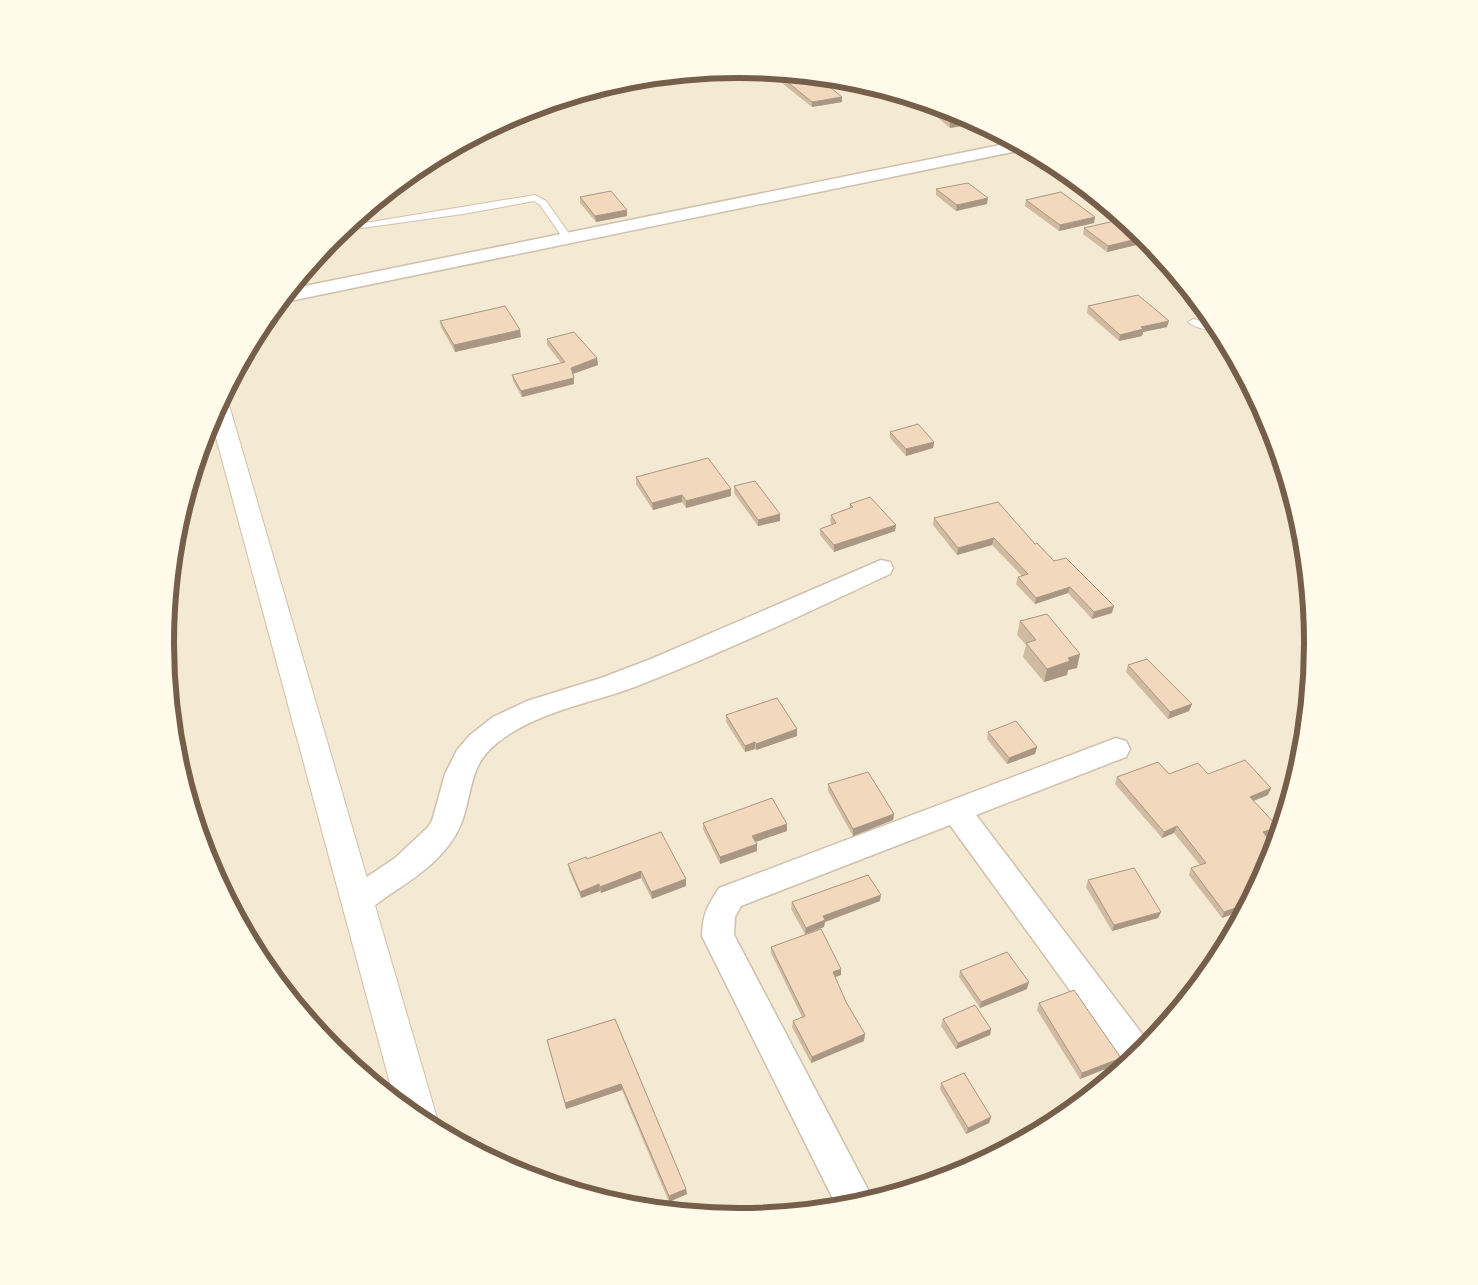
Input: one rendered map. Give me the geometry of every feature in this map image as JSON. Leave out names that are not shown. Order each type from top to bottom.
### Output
[{"type":"street","points":[[295,294],[1012,148]]},
{"type":"street","points":[[221,417],[414,1104]]},
{"type":"street","points":[[357,900],[418,856],[438,836],[446,823],[465,759],[472,748],[489,734],[531,712],[608,687],[662,666],[881,568]]},
{"type":"street","points":[[852,1196],[718,936],[719,915],[730,897],[1116,749]]},
{"type":"street","points":[[955,810],[1133,1048]]},
{"type":"lane","points":[[356,227],[535,198],[543,204],[568,238]]},
{"type":"lane","points":[[1193,322],[1207,326]]},
{"type":"shaded area","points":[[702,79],[776,79],[813,82],[849,88],[921,107],[989,136],[1022,153],[1083,194],[1112,218],[1164,270],[1187,299],[1209,329],[1246,393],[1261,426],[1285,496],[1293,532],[1303,606],[1303,679],[1299,716],[1285,789],[1274,824],[1246,892],[1228,925],[1209,956],[1164,1015],[1139,1042],[1083,1091],[1021,1132],[989,1149],[921,1178],[885,1188],[813,1203],[776,1206],[739,1208],[665,1203],[629,1197],[557,1178],[489,1149],[456,1132],[395,1091],[366,1067],[314,1015],[291,986],[269,956],[232,892],[217,859],[193,789],[185,753],[175,679],[175,606],[179,569],[193,496],[204,461],[232,393],[250,360],[269,329],[314,270],[339,243],[395,194],[457,153],[489,136],[557,107],[593,97],[665,82]]},
{"type":"building","points":[[784,80],[826,84],[842,97],[812,102]]},
{"type":"building","points":[[943,116],[955,121],[950,122]]},
{"type":"building","points":[[968,183],[988,198],[957,205],[936,189]]},
{"type":"building","points":[[611,191],[627,210],[595,216],[580,197]]},
{"type":"building","points":[[1061,192],[1095,217],[1060,225],[1026,200]]},
{"type":"building","points":[[1115,221],[1135,239],[1108,246],[1084,228]]},
{"type":"building","points":[[1138,295],[1169,321],[1141,327],[1143,329],[1120,335],[1088,306]]},
{"type":"building","points":[[505,306],[520,330],[454,345],[440,321]]},
{"type":"building","points":[[574,332],[597,358],[571,368],[574,378],[521,391],[512,375],[565,362],[547,339]]},
{"type":"building","points":[[918,424],[934,442],[906,449],[890,432]]},
{"type":"building","points":[[708,458],[731,489],[686,501],[682,495],[652,503],[636,477]]},
{"type":"building","points":[[755,481],[780,514],[758,520],[734,486]]},
{"type":"building","points":[[870,497],[896,525],[834,545],[820,529],[836,523],[831,515],[853,507],[850,504]]},
{"type":"building","points":[[998,502],[1035,544],[1037,543],[1054,561],[1066,558],[1114,606],[1094,612],[1070,587],[1036,598],[1018,577],[1028,574],[994,538],[958,548],[934,518]]},
{"type":"building","points":[[1047,614],[1080,654],[1068,658],[1070,661],[1047,669],[1026,643],[1036,640],[1020,621]]},
{"type":"building","points":[[1147,659],[1192,704],[1170,712],[1128,665]]},
{"type":"building","points":[[777,698],[797,729],[756,744],[755,742],[745,746],[726,715]]},
{"type":"building","points":[[1016,721],[1037,747],[1009,758],[988,732]]},
{"type":"building","points":[[1245,760],[1271,788],[1250,797],[1274,823],[1272,829],[1263,832],[1268,839],[1238,907],[1224,912],[1191,868],[1206,863],[1177,826],[1164,832],[1117,777],[1158,762],[1169,774],[1198,763],[1208,774]]},
{"type":"building","points":[[868,772],[894,814],[853,829],[828,784]]},
{"type":"building","points":[[772,798],[787,824],[752,836],[757,844],[720,857],[703,823]]},
{"type":"building","points":[[661,832],[686,879],[651,892],[641,871],[600,887],[599,884],[580,892],[568,864]]},
{"type":"building","points":[[1134,868],[1161,912],[1114,925],[1088,880]]},
{"type":"building","points":[[868,875],[881,895],[823,916],[825,920],[806,928],[792,902]]},
{"type":"building","points":[[821,929],[841,969],[833,972],[846,1002],[865,1034],[812,1057],[793,1021],[805,1016],[771,947]]},
{"type":"building","points":[[1007,952],[1029,982],[981,1002],[960,971]]},
{"type":"building","points":[[1074,990],[1121,1058],[1082,1073],[1039,1003]]},
{"type":"building","points":[[975,1005],[991,1029],[958,1043],[943,1019]]},
{"type":"building","points":[[615,1019],[686,1189],[669,1196],[621,1084],[565,1103],[547,1040]]},
{"type":"building","points":[[964,1073],[991,1117],[968,1128],[941,1083]]}]
